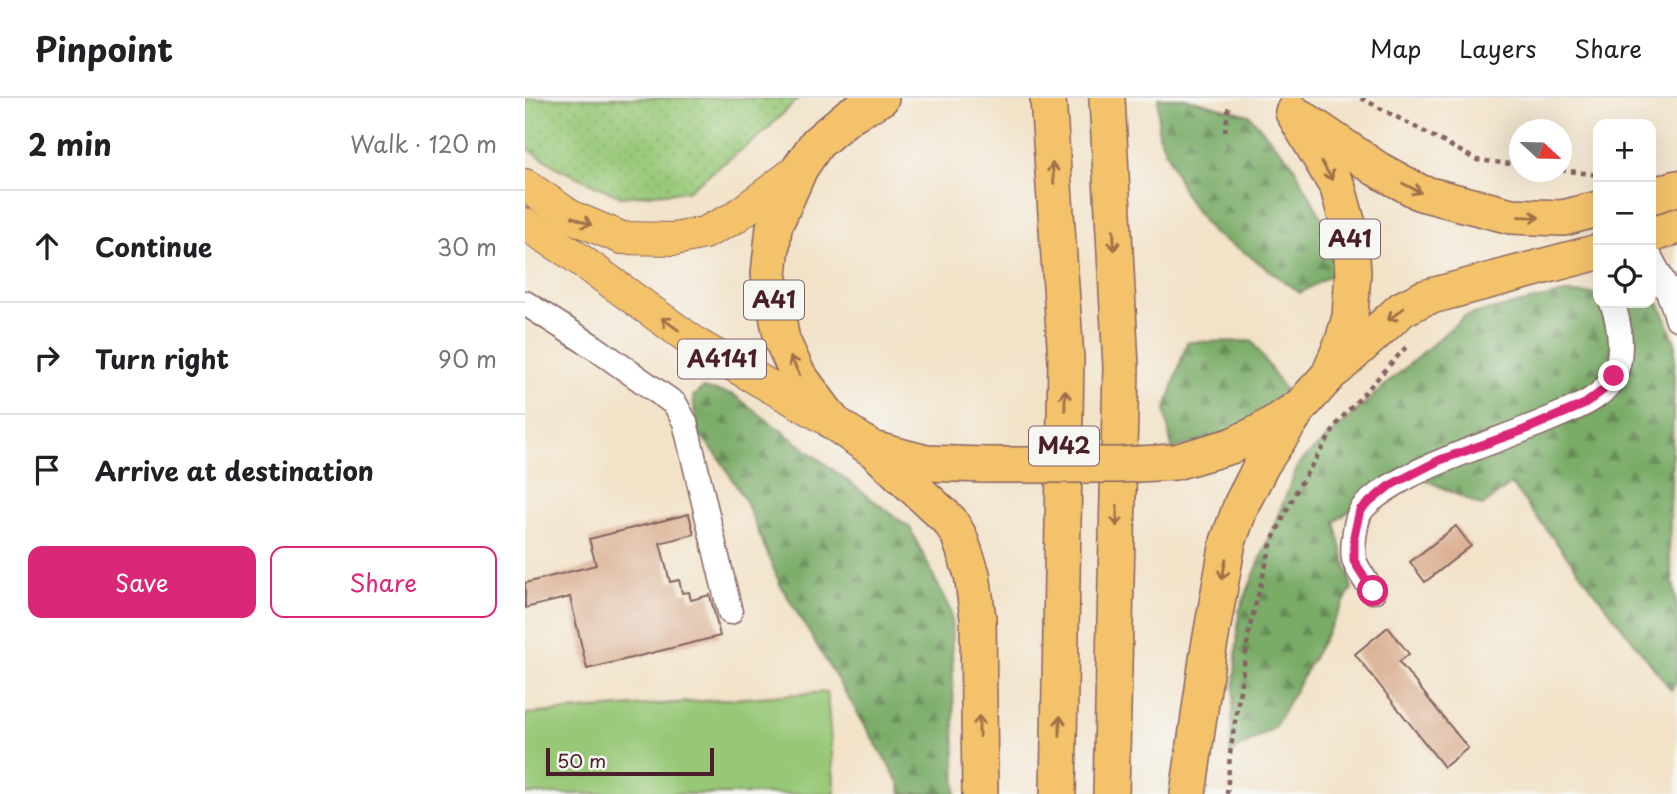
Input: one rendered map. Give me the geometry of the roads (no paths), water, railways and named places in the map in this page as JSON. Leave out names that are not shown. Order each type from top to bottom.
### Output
[{"type":"highway","points":[[808,155],[850,98]]},
{"type":"highway","name":"A41","points":[[881,98],[850,115],[808,155],[774,227],[769,274],[782,340],[797,373],[833,422],[872,449],[926,463],[1119,466],[1175,462],[1231,446],[1300,407],[1329,375],[1402,309],[1424,298],[1593,254]]},
{"type":"highway","name":"M42","points":[[1048,98],[1066,359],[1059,794]]},
{"type":"highway","name":"M42","points":[[1107,98],[1121,367],[1111,794]]},
{"type":"highway","name":"A41","points":[[1284,105],[1377,169],[1421,193],[1511,216],[1563,218],[1593,210]]},
{"type":"highway","name":"A41","points":[[1284,105],[1338,188],[1350,232],[1353,272],[1350,317],[1329,375]]},
{"type":"highway","points":[[1656,194],[1677,188]]},
{"type":"highway","points":[[1656,233],[1677,226]]},
{"type":"highway","points":[[1188,794],[1208,653],[1228,542],[1242,503],[1257,474],[1300,407]]},
{"type":"highway","points":[[872,449],[950,521],[959,536],[972,574],[978,618],[980,794]]},
{"type":"main road","points":[[525,184],[572,216],[622,238],[675,239],[703,233],[734,218],[808,155]]},
{"type":"main road","name":"A4141","points":[[525,224],[572,254],[698,345],[833,422]]},
{"type":"street","points":[[1656,268],[1677,318]]},
{"type":"street","points":[[525,303],[675,404],[685,422],[730,612]]},
{"type":"street","points":[[1373,591],[1354,561],[1354,536],[1360,510],[1389,486],[1440,460],[1585,404],[1603,390],[1614,376],[1620,351],[1618,318],[1614,308]]}]
